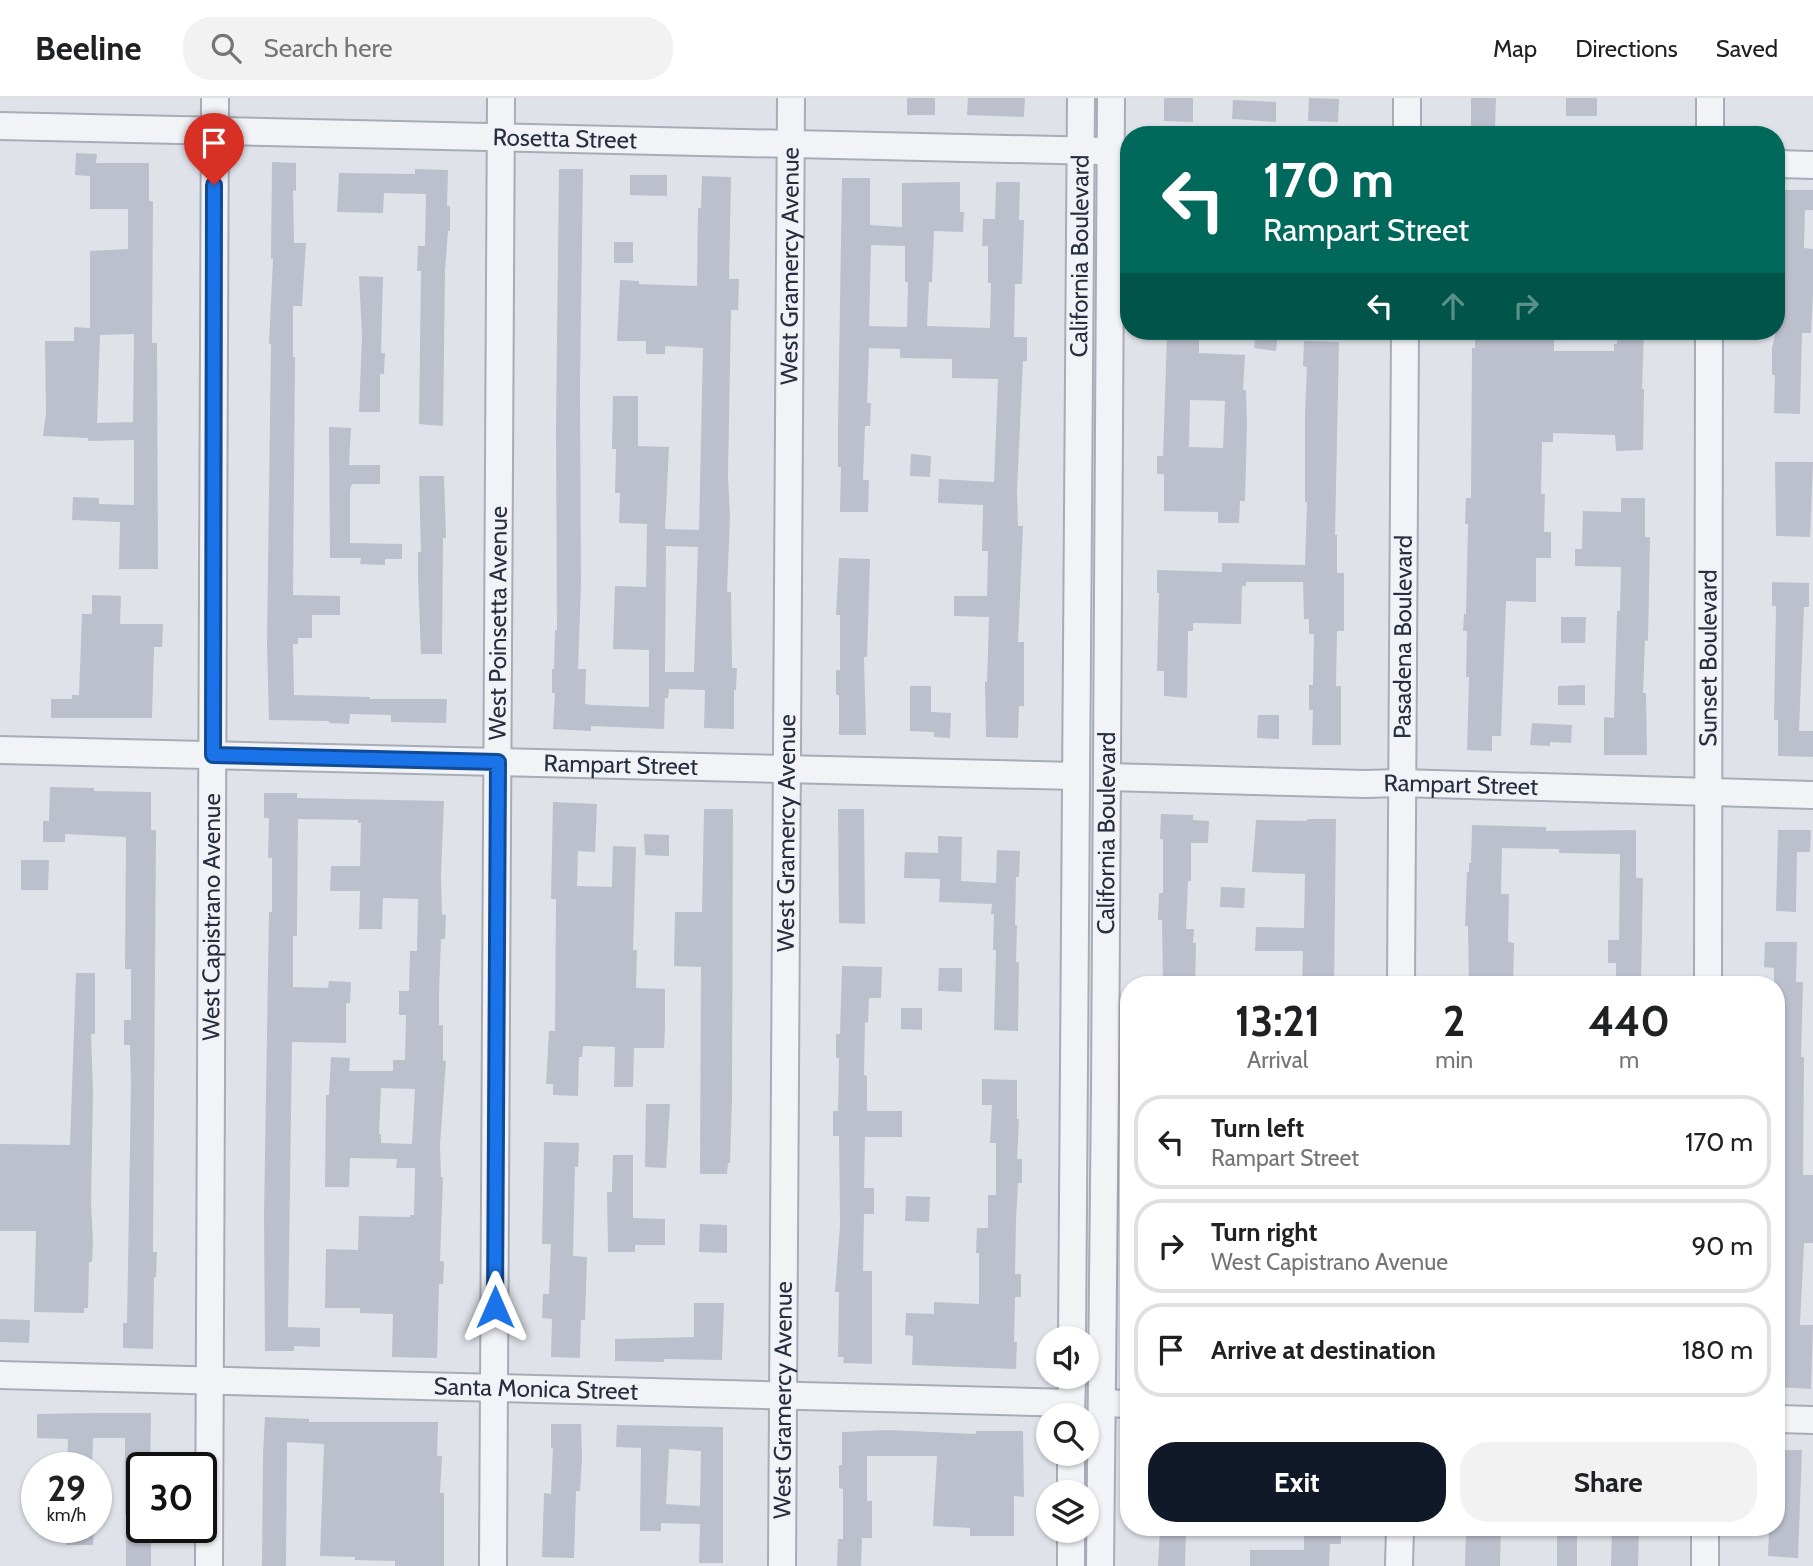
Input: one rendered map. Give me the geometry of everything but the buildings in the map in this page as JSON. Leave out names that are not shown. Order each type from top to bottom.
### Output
[{"type":"street","name":"West Capistrano Avenue","points":[[209,1566],[215,98]]},
{"type":"street","name":"West Poinsetta Avenue","points":[[493,1566],[501,98]]},
{"type":"street","name":"West Gramercy Avenue","points":[[782,1566],[791,98]]},
{"type":"street","name":"California Boulevard","points":[[1072,1326],[1081,98]]},
{"type":"street","name":"California Boulevard","points":[[1080,1403],[1105,1091],[1108,462],[1120,152],[1111,98]]},
{"type":"street","points":[[1407,98],[1407,126]]},
{"type":"street","points":[[1710,98],[1710,126]]},
{"type":"street","name":"Rosetta Street","points":[[0,126],[1120,152]]},
{"type":"street","points":[[1785,164],[1813,165]]},
{"type":"street","name":"Pasadena Boulevard","points":[[1401,976],[1400,783],[1405,340]]},
{"type":"street","name":"Sunset Boulevard","points":[[1708,976],[1709,340]]},
{"type":"street","points":[[1079,462],[1108,462]]},
{"type":"street","name":"Rampart Street","points":[[0,750],[1075,776]]},
{"type":"street","points":[[1075,776],[1088,758],[1096,758],[1107,777]]},
{"type":"street","name":"Rampart Street","points":[[1107,777],[1813,795]]},
{"type":"street","points":[[1075,1092],[1105,1091]]},
{"type":"street","name":"Santa Monica Street","points":[[0,1375],[784,1395],[1036,1404]]},
{"type":"street","name":"Santa Monica Street","points":[[1099,1405],[1120,1404]]},
{"type":"street","points":[[1785,1419],[1813,1420]]},
{"type":"street","name":"California Boulevard","points":[[1088,1466],[1100,1566]]},
{"type":"street","points":[[1399,1536],[1399,1566]]},
{"type":"street","points":[[1705,1536],[1705,1566]]},
{"type":"street","points":[[1071,1543],[1071,1566]]},
{"type":"route","points":[[214,185],[213,755],[498,762],[495,1307]]}]
